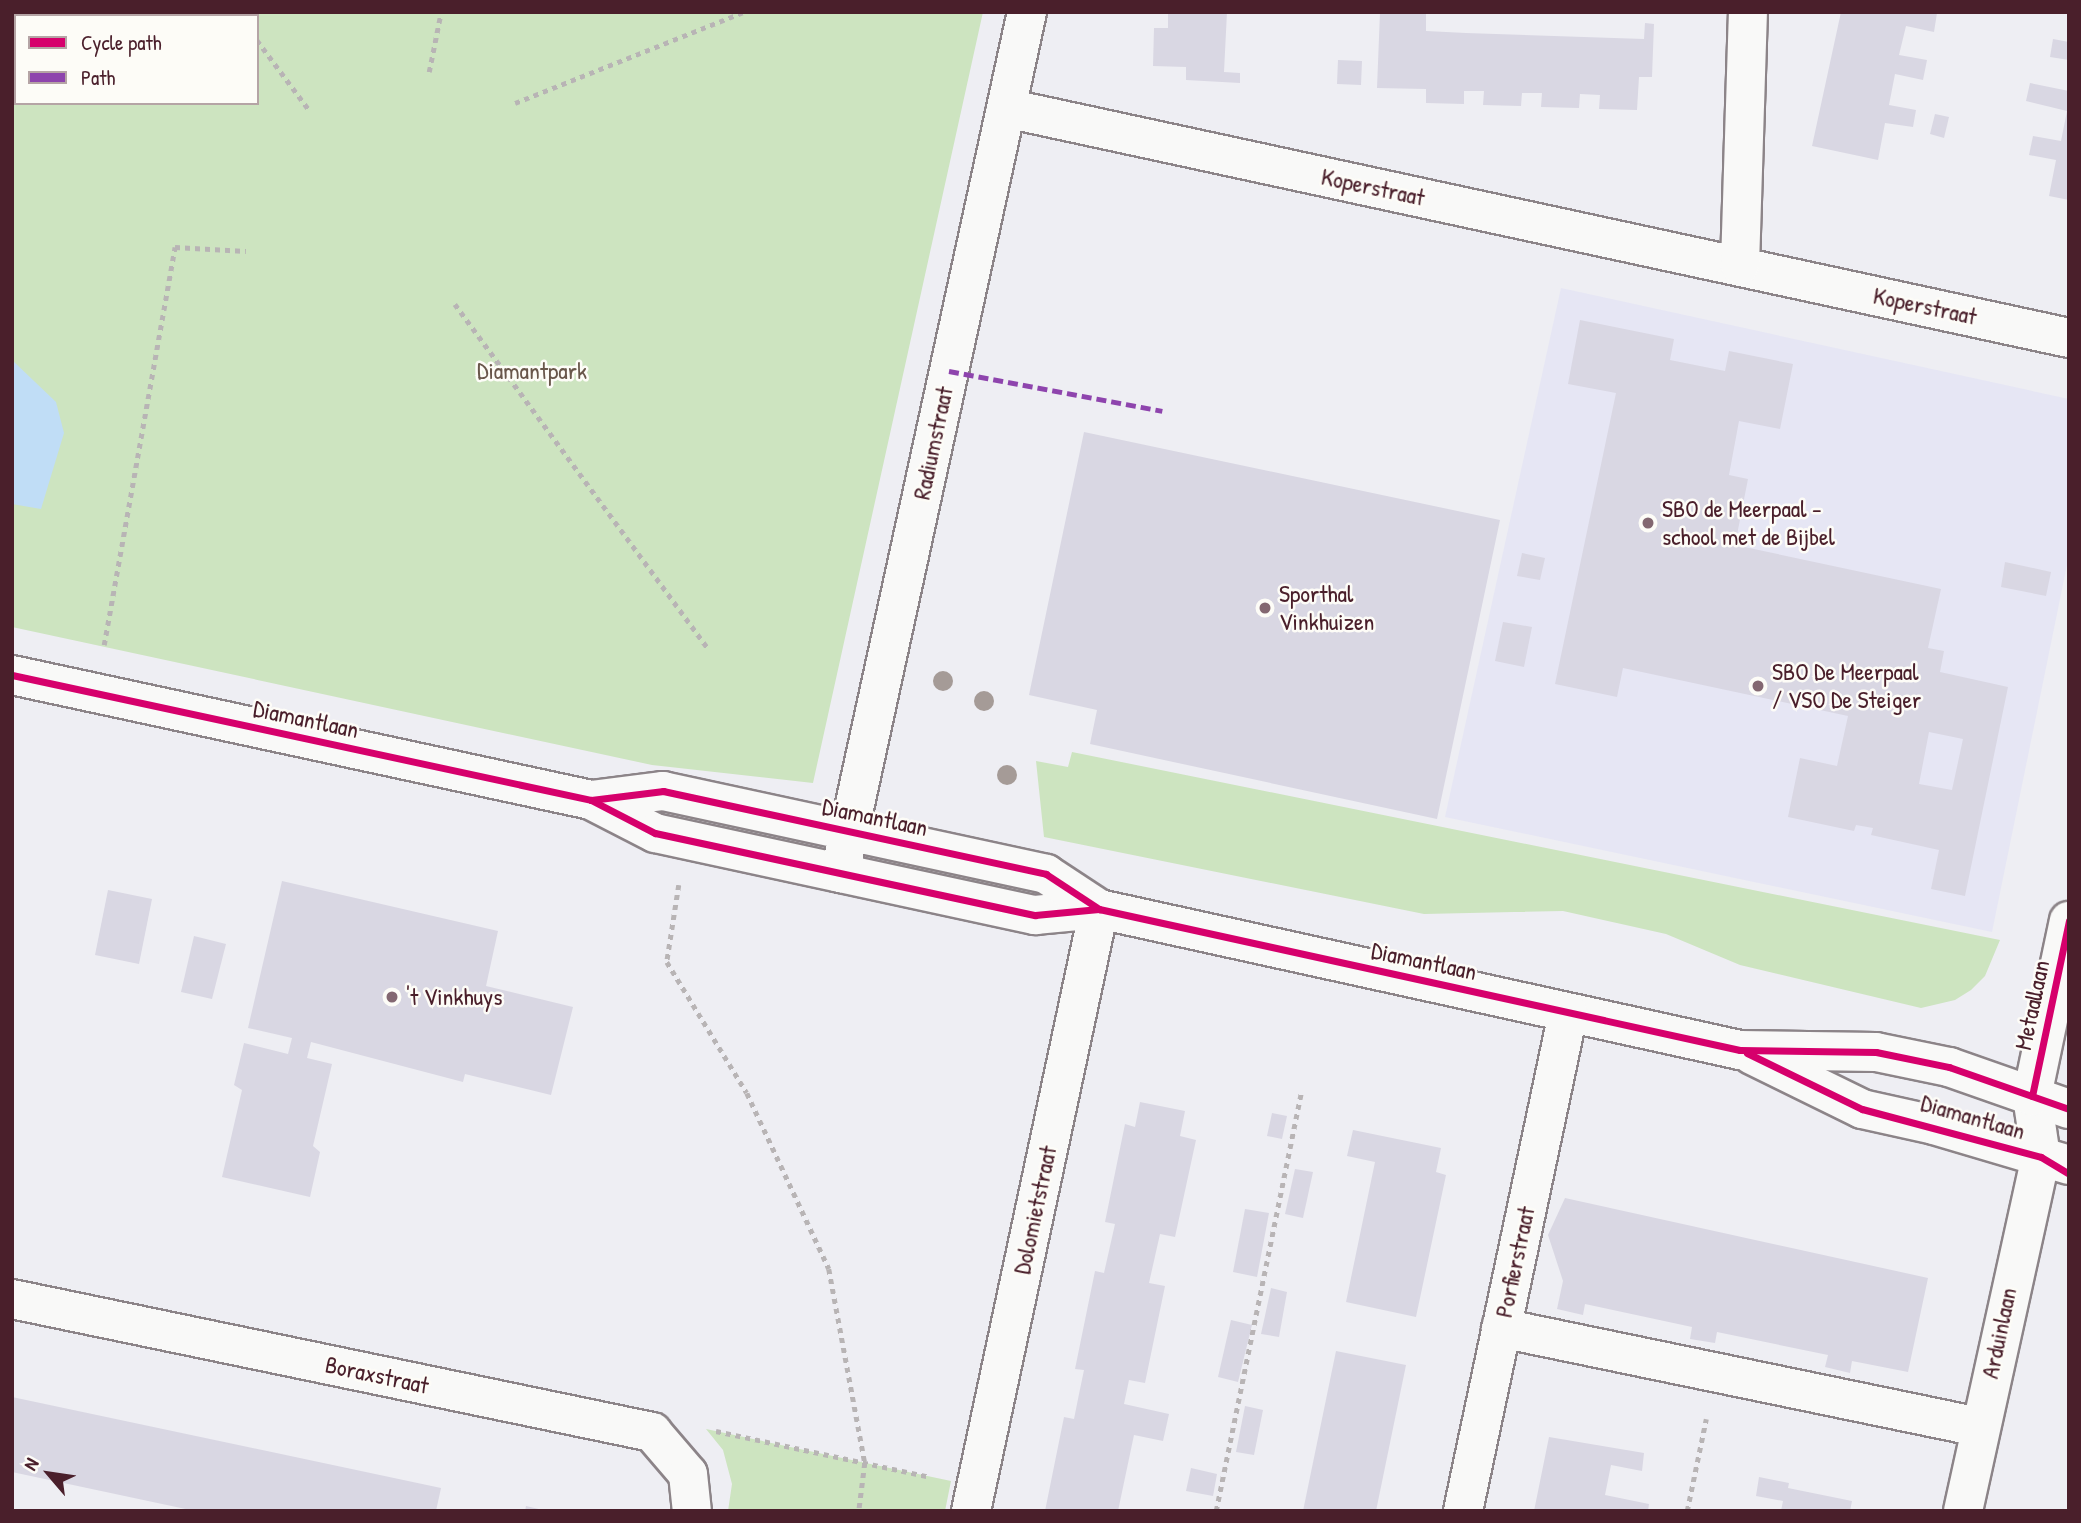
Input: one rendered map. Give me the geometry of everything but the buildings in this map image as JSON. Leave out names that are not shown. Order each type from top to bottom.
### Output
[{"type":"street","name":"Radiumstraat","points":[[839,873],[1027,12]]},
{"type":"street","points":[[1740,265],[1748,12]]},
{"type":"street","name":"Koperstraat","points":[[1006,108],[2069,338]]},
{"type":"street","name":"Diamantlaan","points":[[12,675],[592,800],[655,833],[1035,915],[1099,909],[1740,1050],[1876,1052],[1948,1067],[2069,1108]]},
{"type":"street","name":"Diamantlaan","points":[[592,800],[663,791],[1046,873],[1099,909]]},
{"type":"street","name":"Dolomietstraat","points":[[974,1498],[1099,909]]},
{"type":"street","name":"Metaallaan","points":[[2059,1153],[2032,1096],[2069,921]]},
{"type":"street","name":"Porfierstraat","points":[[1463,1511],[1568,1013]]},
{"type":"street","name":"Diamantlaan","points":[[1740,1050],[1862,1109],[2059,1153]]},
{"type":"street","name":"Arduinlaan","points":[[1963,1511],[1979,1427],[2059,1153]]},
{"type":"street","name":"Boraxstraat","points":[[12,1299],[652,1432]]},
{"type":"street","points":[[1501,1328],[1979,1427]]},
{"type":"street","points":[[652,1432],[688,1474],[692,1511]]},
{"type":"path","points":[[429,72],[441,12]]},
{"type":"path","points":[[515,103],[744,12]]},
{"type":"path","points":[[259,43],[310,111]]},
{"type":"path","points":[[103,646],[175,247],[246,251]]},
{"type":"path","points":[[456,304],[708,649]]},
{"type":"path","points":[[681,874],[667,962],[747,1093],[830,1269],[865,1463],[859,1511]]},
{"type":"path","points":[[1216,1511],[1301,1093]]},
{"type":"path","points":[[1687,1511],[1716,1373]]},
{"type":"path","points":[[652,1432],[706,1429],[865,1463],[974,1498]]},
{"type":"shaded area","name":"SBO De Meerpaal / VSO De Steiger","points":[[1561,288],[2069,399],[2069,555],[1992,932],[1445,817]]},
{"type":"green space","name":"Diamantpark","points":[[12,12],[983,12],[813,783],[652,765],[12,627]]},
{"type":"green space","points":[[1072,752],[2000,940],[1985,976],[1971,990],[1955,1000],[1921,1008],[1740,965],[1666,934],[1563,911],[1424,914],[1044,837],[1036,761],[1068,767]]},
{"type":"green space","points":[[706,1429],[951,1481],[945,1511],[728,1511],[732,1484],[723,1450]]},
{"type":"water","points":[[12,360],[56,402],[64,433],[41,509],[12,504]]},
{"type":"marked path","points":[[949,371],[1162,411]]},
{"type":"cycle path","points":[[12,675],[591,800],[655,833],[1035,915],[1099,909],[1740,1050],[1876,1052],[1949,1067],[2069,1109]]},
{"type":"cycle path","points":[[591,800],[663,791],[1046,874],[1099,909]]},
{"type":"cycle path","points":[[2032,1096],[2069,921]]},
{"type":"cycle path","points":[[1747,1053],[1862,1109],[2041,1157],[2069,1174]]},
{"type":"place","name":"SBO de Meerpaal - school met de Bijbel","points":[[1648,523]]},
{"type":"place","name":"Sporthal Vinkhuizen","points":[[1265,608]]},
{"type":"place","name":"SBO De Meerpaal / VSO De Steiger","points":[[1758,686]]},
{"type":"place","name":"'t Vinkhuys","points":[[392,997]]}]
